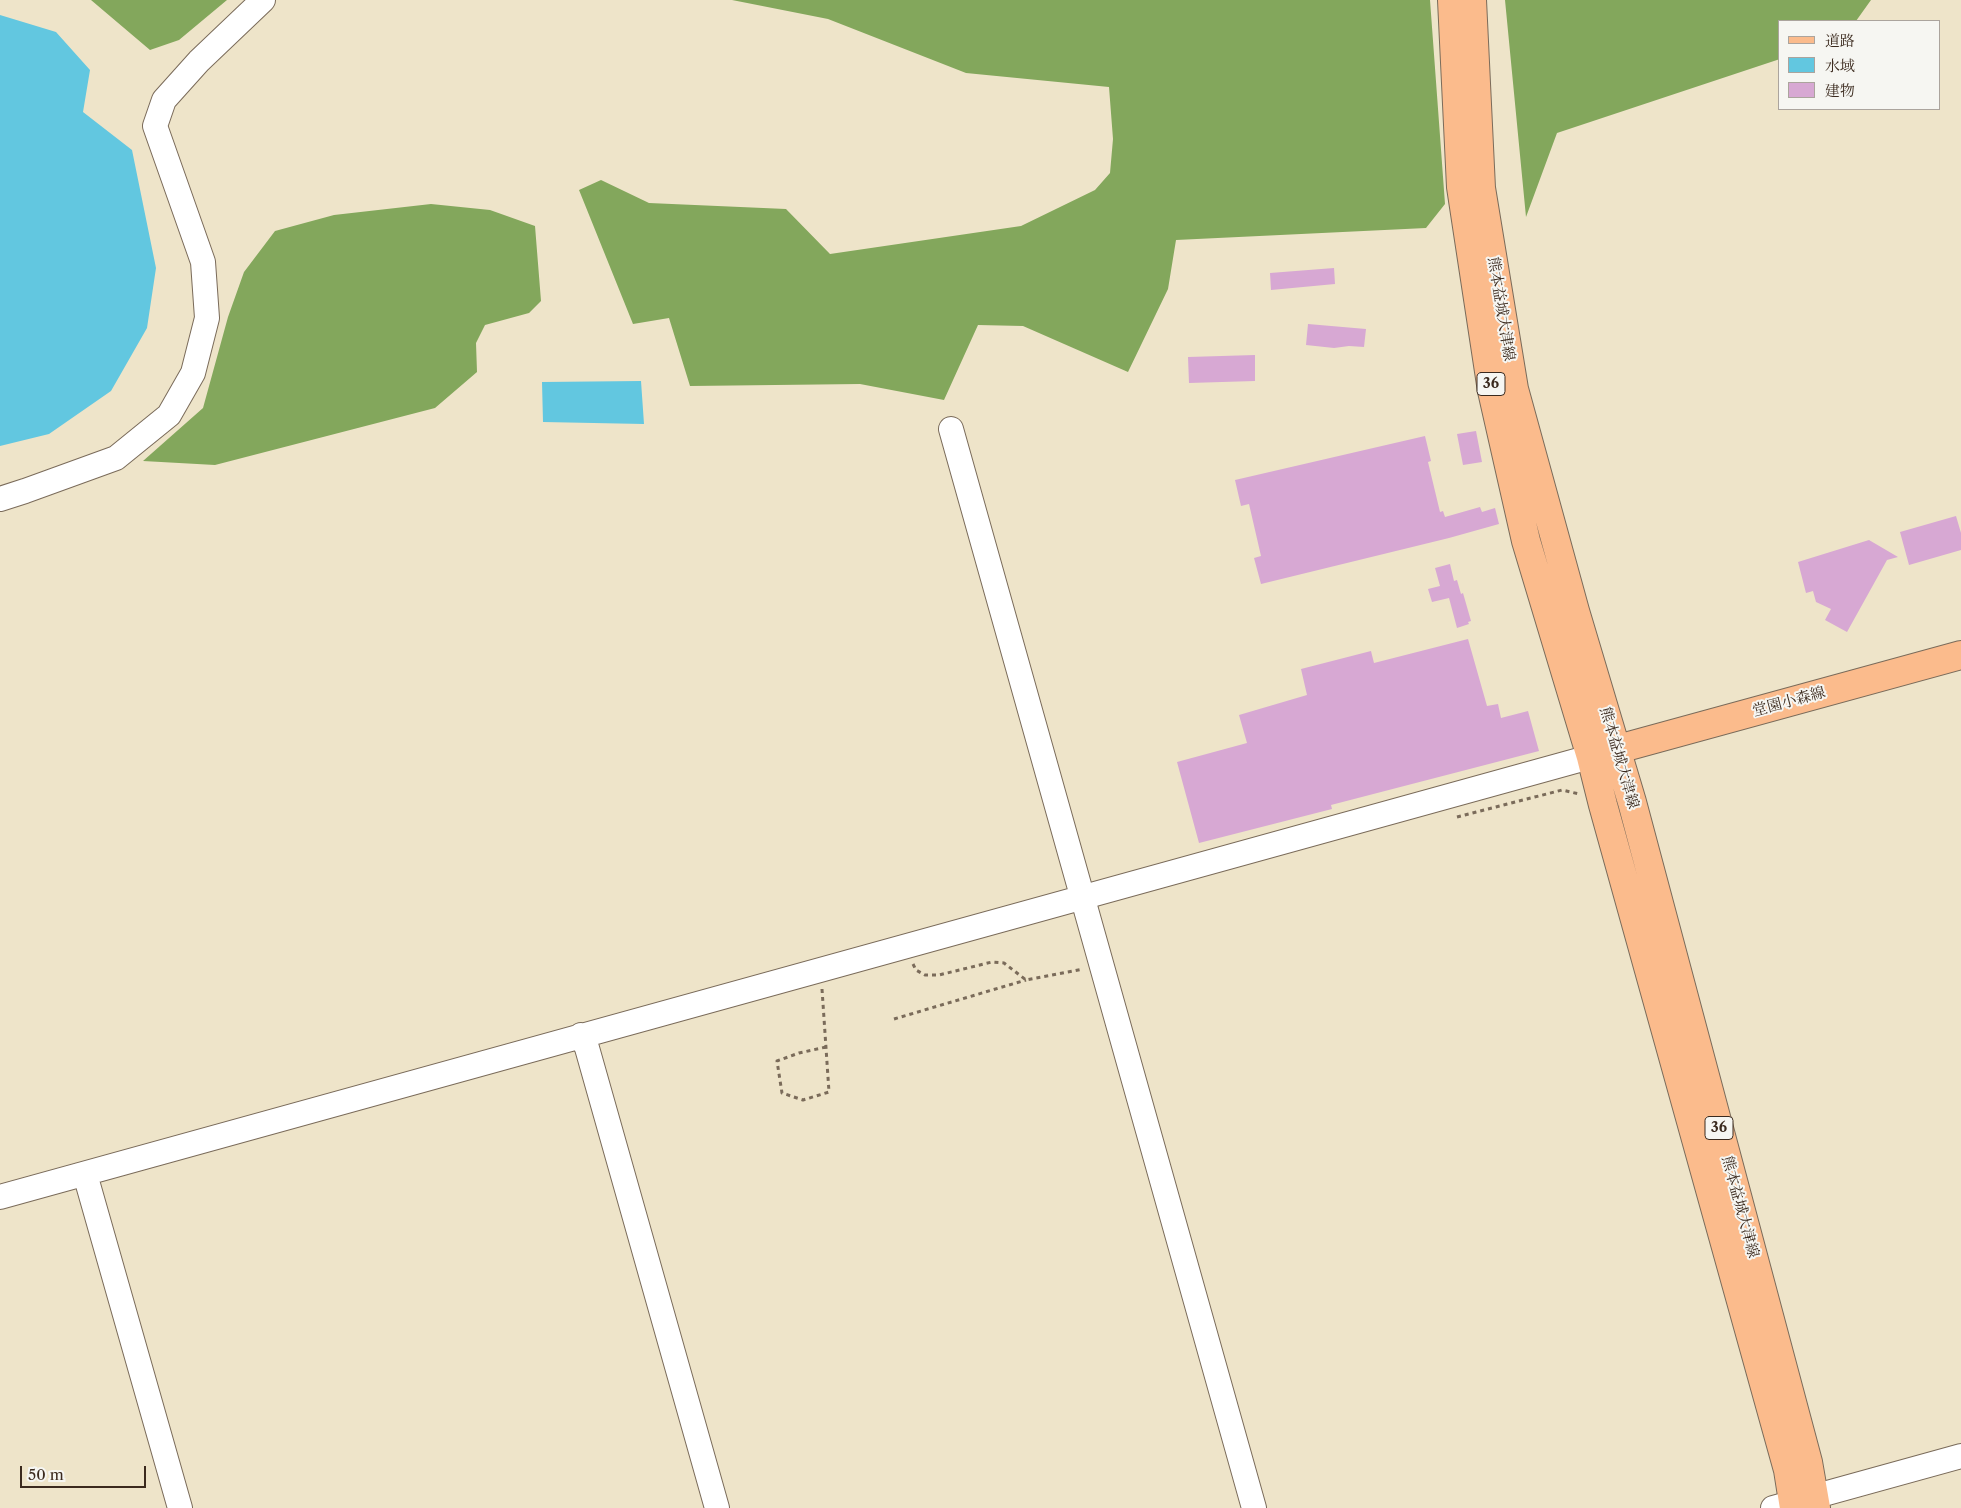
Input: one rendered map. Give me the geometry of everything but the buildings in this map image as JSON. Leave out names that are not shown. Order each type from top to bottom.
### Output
[{"type":"main road","name":"熊本益城大津線","points":[[1452,0],[1461,187],[1492,391],[1526,542],[1591,757],[1613,843],[1798,1505]]},
{"type":"main road","name":"熊本益城大津線","points":[[1472,0],[1481,188],[1514,389],[1575,611],[1618,749],[1808,1462],[1798,1505]]},
{"type":"main road","name":"堂園小森線","points":[[1618,749],[1961,655]]},
{"type":"street","points":[[0,498],[25,491],[116,458],[169,415],[193,373],[207,318],[203,262],[155,126],[164,100],[199,61],[263,0]]},
{"type":"street","points":[[950,429],[1254,1508]]},
{"type":"street","points":[[0,1197],[1618,749]]},
{"type":"street","points":[[581,1035],[587,1048],[716,1508]]},
{"type":"street","points":[[85,1174],[180,1508]]},
{"type":"street","points":[[1798,1505],[1961,1456]]},
{"type":"path","points":[[1448,819],[1562,790],[1580,794]]},
{"type":"path","points":[[920,958],[911,961],[916,970],[925,975],[939,975],[992,962],[1004,963],[1026,980]]},
{"type":"path","points":[[894,1019],[1026,980],[1078,969],[1102,970]]},
{"type":"path","points":[[820,970],[826,1047],[829,1092],[803,1100],[782,1092],[777,1061],[826,1047]]},
{"type":"green space","points":[[91,0],[227,0],[179,40],[150,50]]},
{"type":"green space","points":[[732,0],[1430,0],[1445,204],[1426,228],[1176,240],[1168,289],[1128,372],[1023,326],[978,325],[944,400],[860,384],[690,386],[669,318],[633,324],[579,190],[601,180],[649,203],[786,209],[830,254],[1021,226],[1095,190],[1110,173],[1113,139],[1109,87],[966,73],[828,19]]},
{"type":"green space","points":[[1505,0],[1871,0],[1857,20],[1778,20],[1778,60],[1557,133],[1526,217]]},
{"type":"green space","points":[[431,204],[490,210],[535,226],[541,301],[529,313],[485,325],[476,343],[477,372],[435,408],[215,465],[143,461],[203,408],[228,317],[244,272],[275,231],[334,215]]},
{"type":"water","points":[[0,15],[56,32],[90,70],[83,112],[132,150],[156,268],[147,328],[111,391],[49,434],[0,446]]},
{"type":"water","points":[[641,381],[644,424],[543,422],[542,382]]}]
